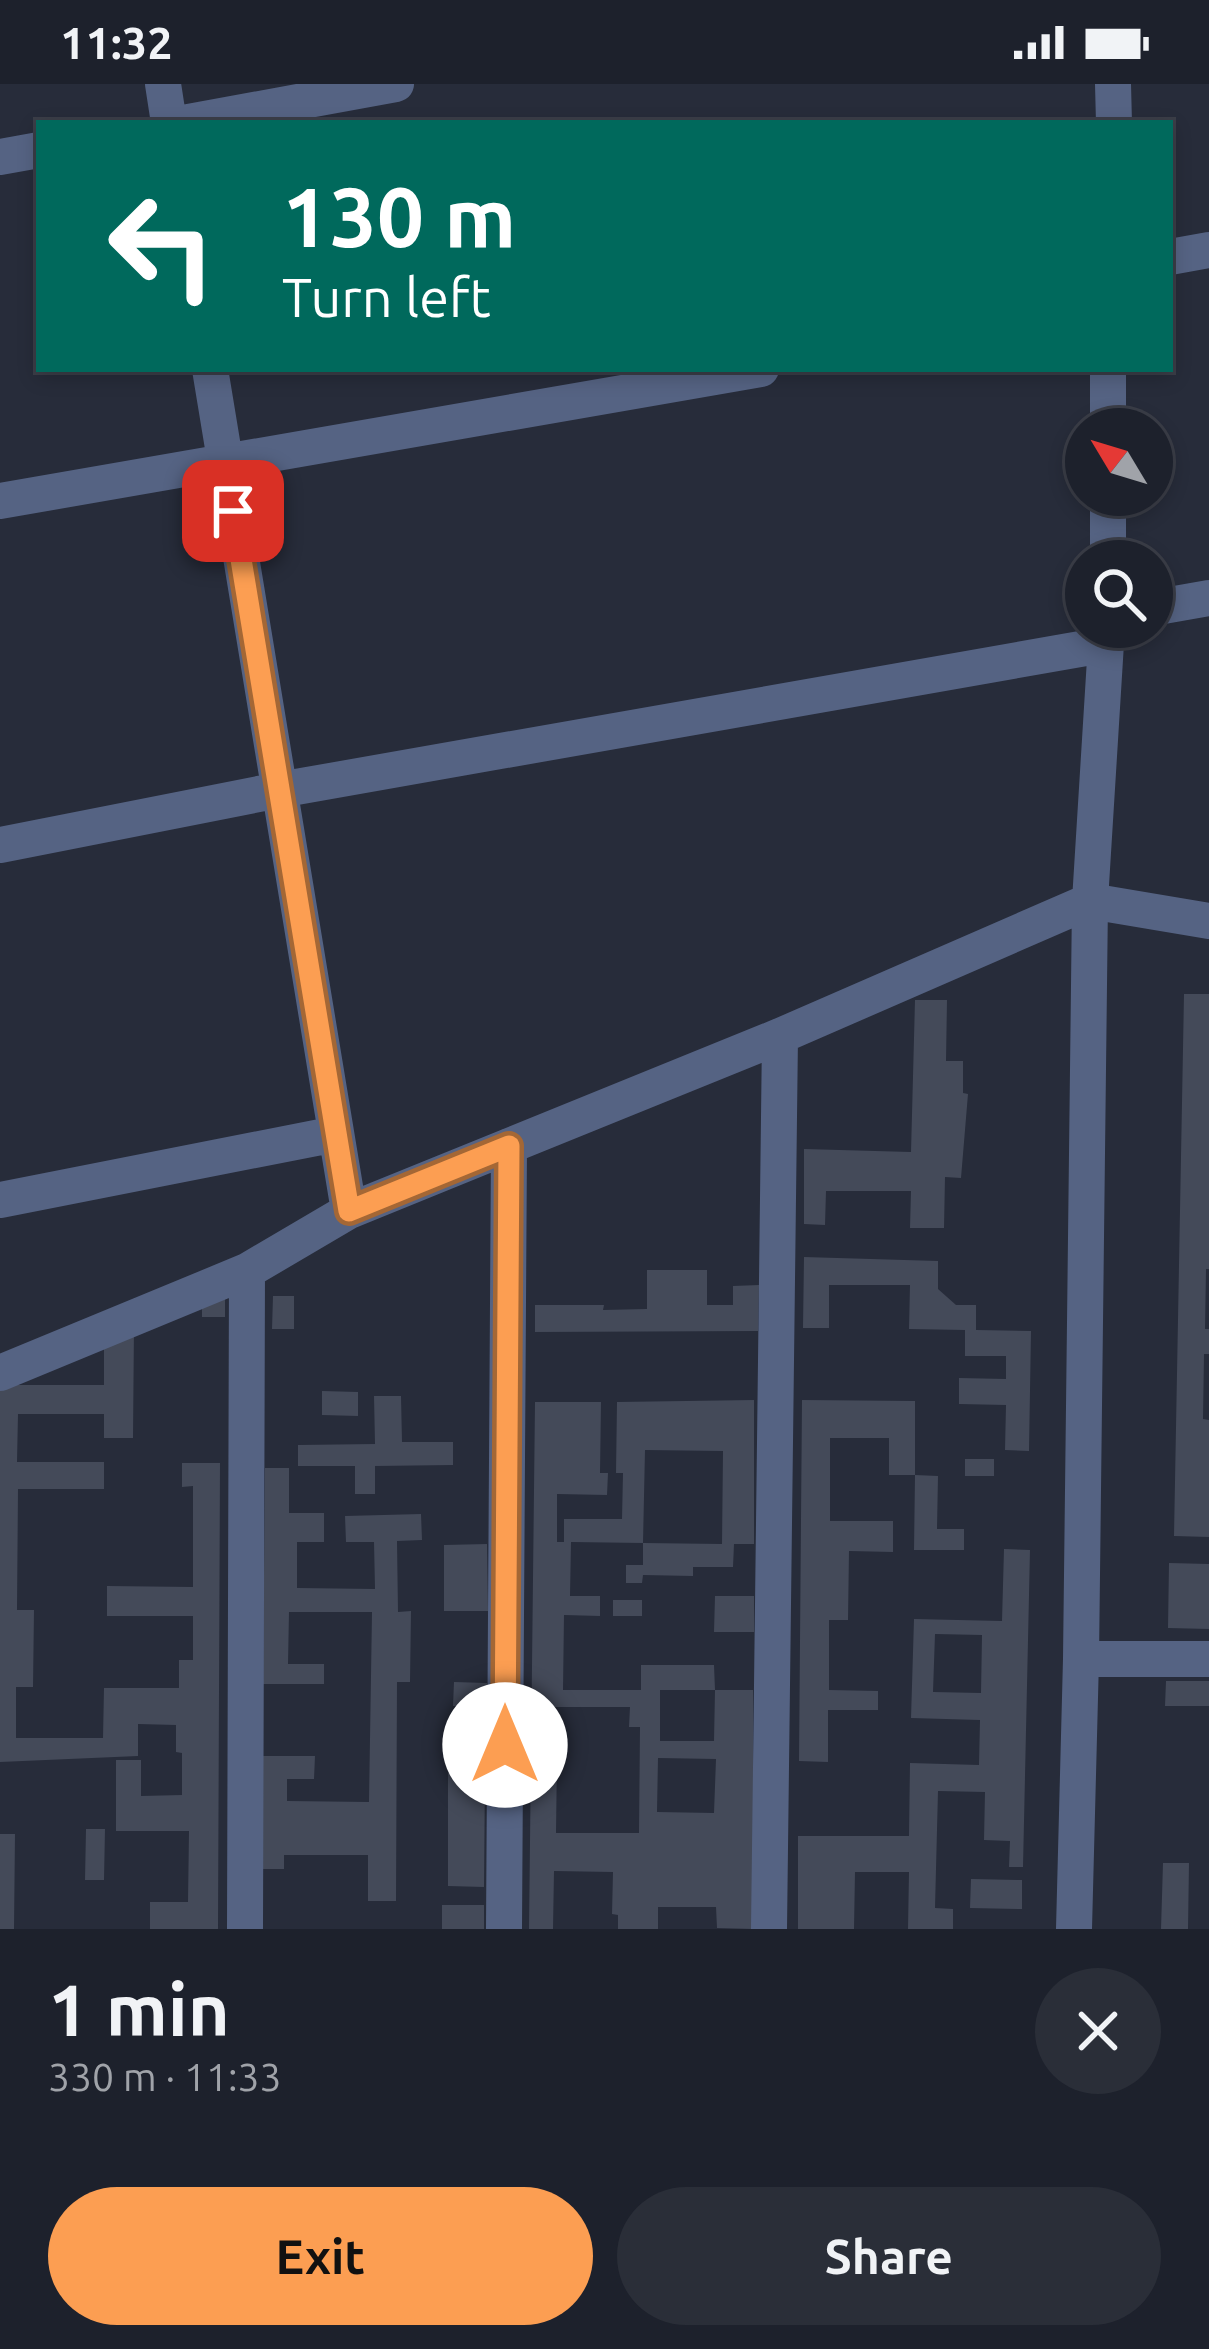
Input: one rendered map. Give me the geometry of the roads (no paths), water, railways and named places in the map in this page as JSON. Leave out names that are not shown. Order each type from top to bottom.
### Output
[{"type":"street","points":[[163,84],[169,120]]},
{"type":"street","points":[[200,120],[396,84]]},
{"type":"street","points":[[1114,84],[1114,120]]},
{"type":"street","points":[[0,157],[36,151]]},
{"type":"street","points":[[1173,256],[1209,250]]},
{"type":"street","points":[[210,372],[349,1211]]},
{"type":"street","points":[[0,502],[744,372]]},
{"type":"street","points":[[1108,372],[1108,408]]},
{"type":"street","points":[[1173,604],[1209,598]]},
{"type":"street","points":[[0,845],[1065,643]]},
{"type":"street","points":[[1074,1929],[1082,1659],[1090,902],[1104,648]]},
{"type":"street","points":[[0,1372],[247,1271],[349,1211],[780,1036],[1090,902],[1209,921]]},
{"type":"street","points":[[769,1929],[780,1036]]},
{"type":"street","points":[[0,1200],[336,1134]]},
{"type":"street","points":[[504,1929],[509,1146]]},
{"type":"street","points":[[244,1929],[247,1271]]},
{"type":"street","points":[[1082,1659],[1209,1658]]}]
